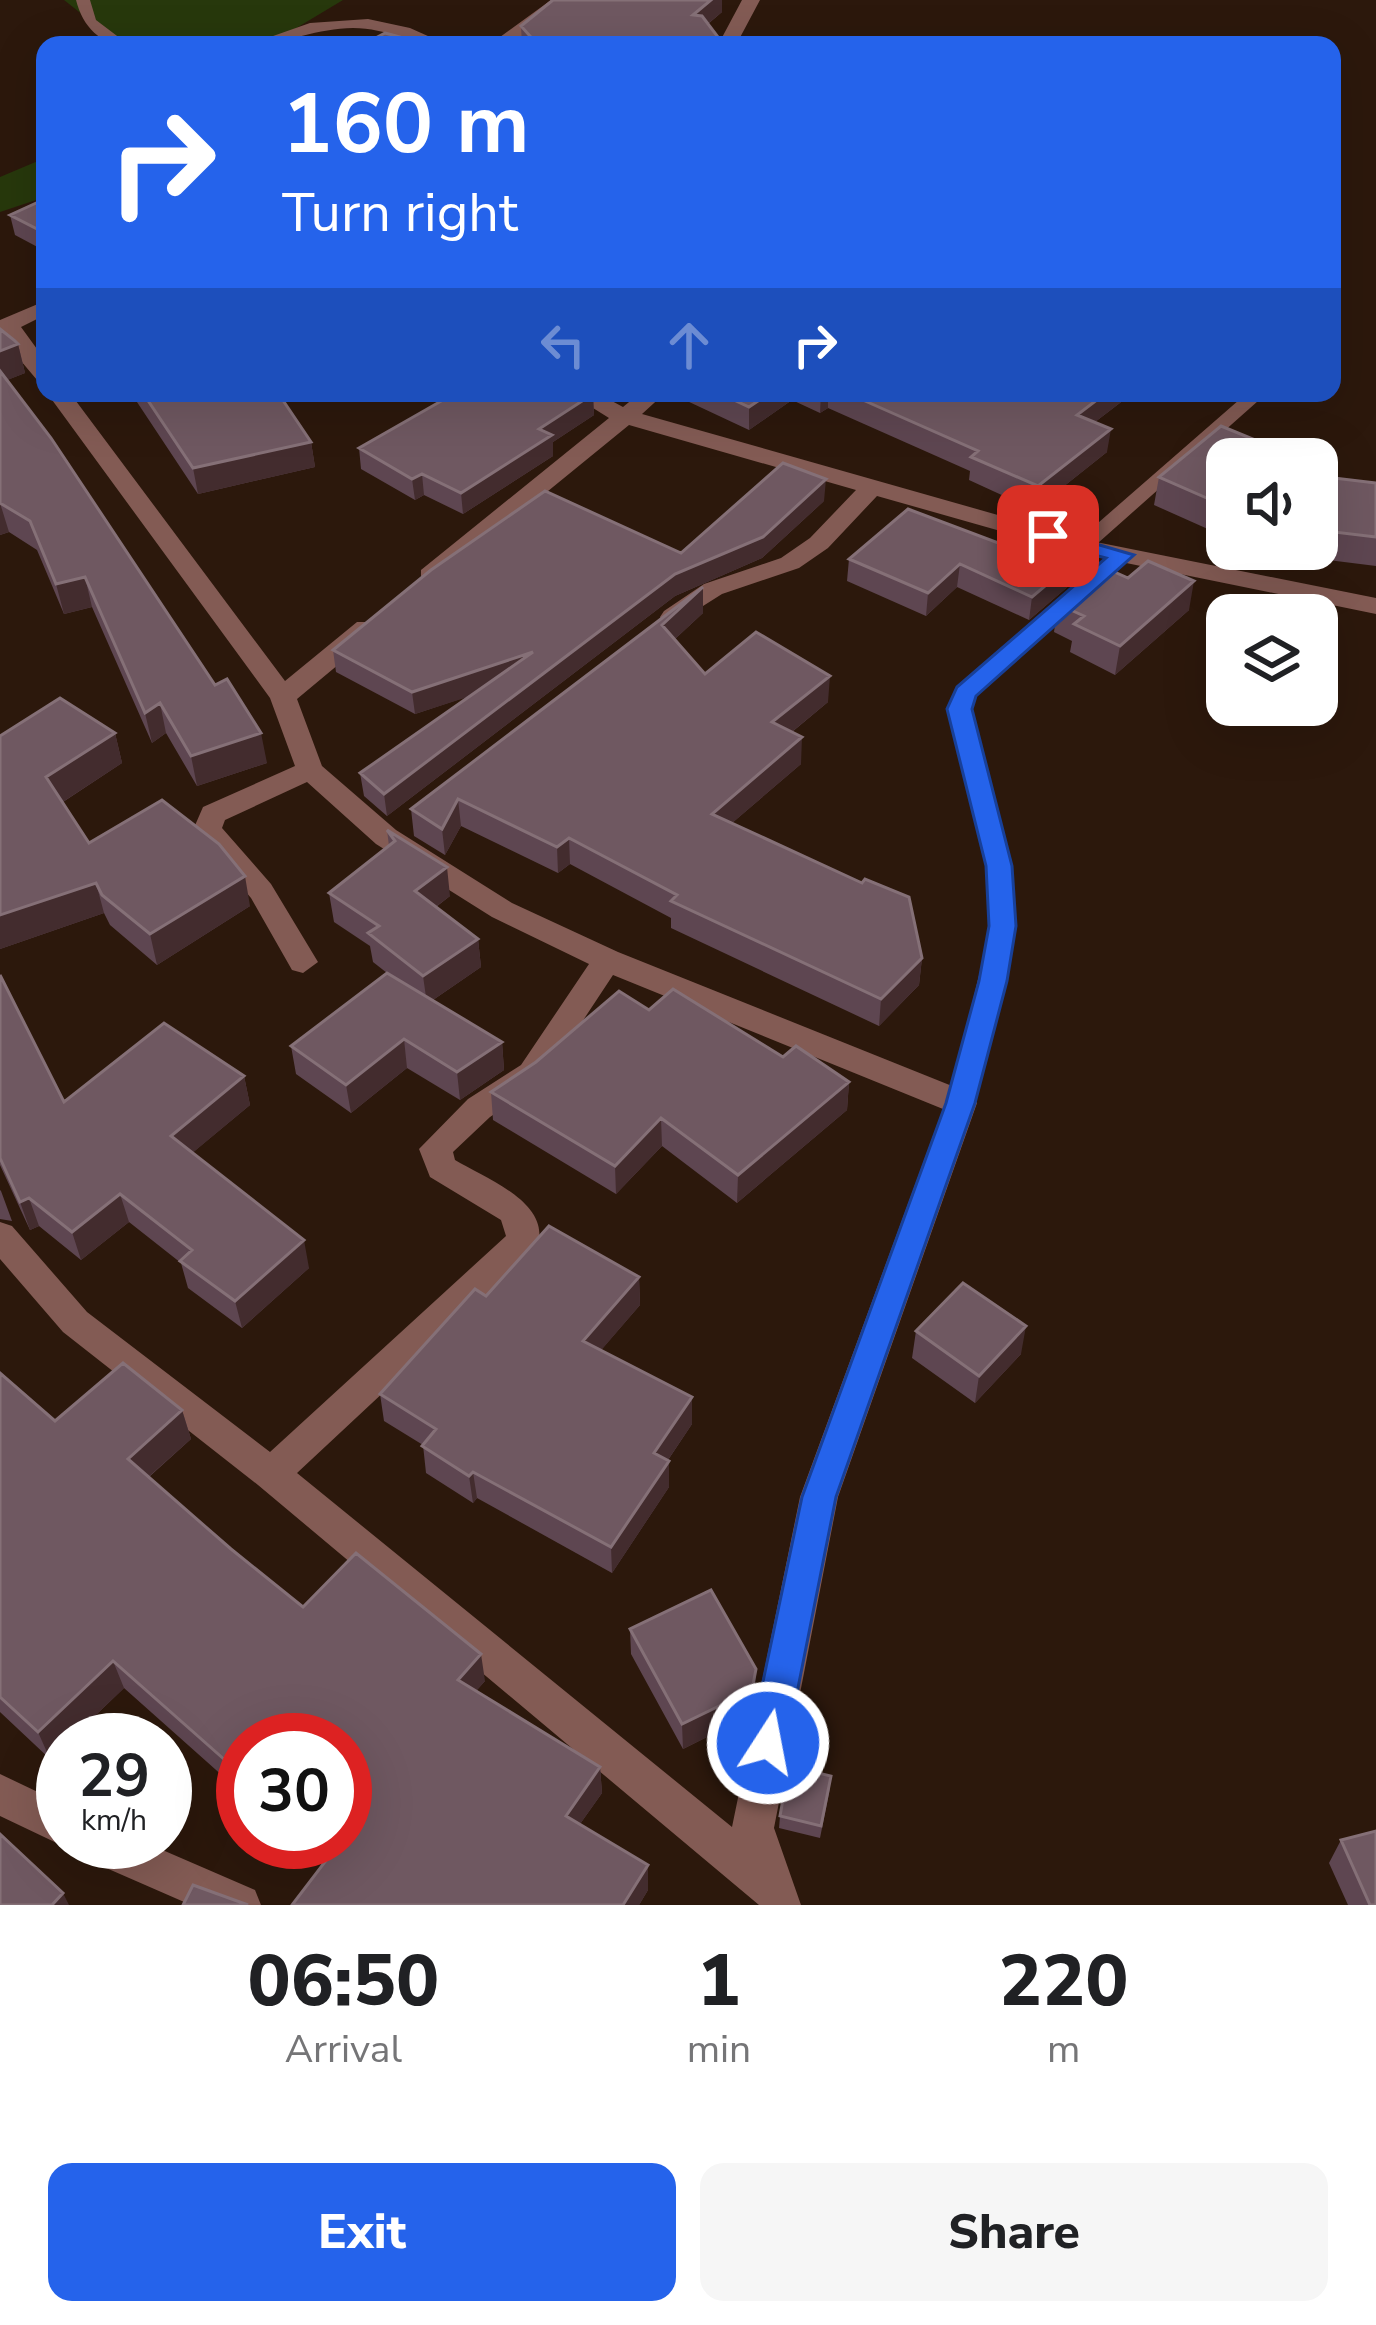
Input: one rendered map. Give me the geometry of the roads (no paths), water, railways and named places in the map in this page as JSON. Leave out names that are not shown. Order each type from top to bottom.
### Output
[{"type":"street","points":[[511,36],[563,0]]},
{"type":"street","points":[[732,36],[751,0]]},
{"type":"street","points":[[36,311],[4,327],[36,365]]},
{"type":"street","points":[[65,402],[283,698],[310,770],[386,837],[502,910],[607,960],[961,1103],[819,1497],[753,1828],[785,1901]]},
{"type":"street","points":[[596,402],[622,416],[1082,547],[1376,606]]},
{"type":"street","points":[[283,698],[641,402]]},
{"type":"street","points":[[650,635],[713,589],[771,571],[805,553],[870,489]]},
{"type":"street","points":[[303,962],[261,891],[207,830],[213,814],[310,770]]},
{"type":"street","points":[[386,837],[418,813]]},
{"type":"street","points":[[271,1474],[523,1241],[521,1221],[513,1211],[442,1168],[435,1149],[479,1108],[532,1073],[607,960]]},
{"type":"street","points":[[0,1236],[75,1322],[271,1474],[785,1901]]},
{"type":"street","points":[[0,1794],[36,1812]]},
{"type":"street","points":[[158,1869],[240,1905]]},
{"type":"lane","points":[[83,0],[88,22],[109,36]]},
{"type":"lane","points":[[276,36],[327,24],[404,30],[419,36]]},
{"type":"lane","points":[[1082,547],[1248,402]]},
{"type":"lane","points":[[961,1103],[1003,926],[999,866],[960,709],[965,693],[1123,555]]}]
